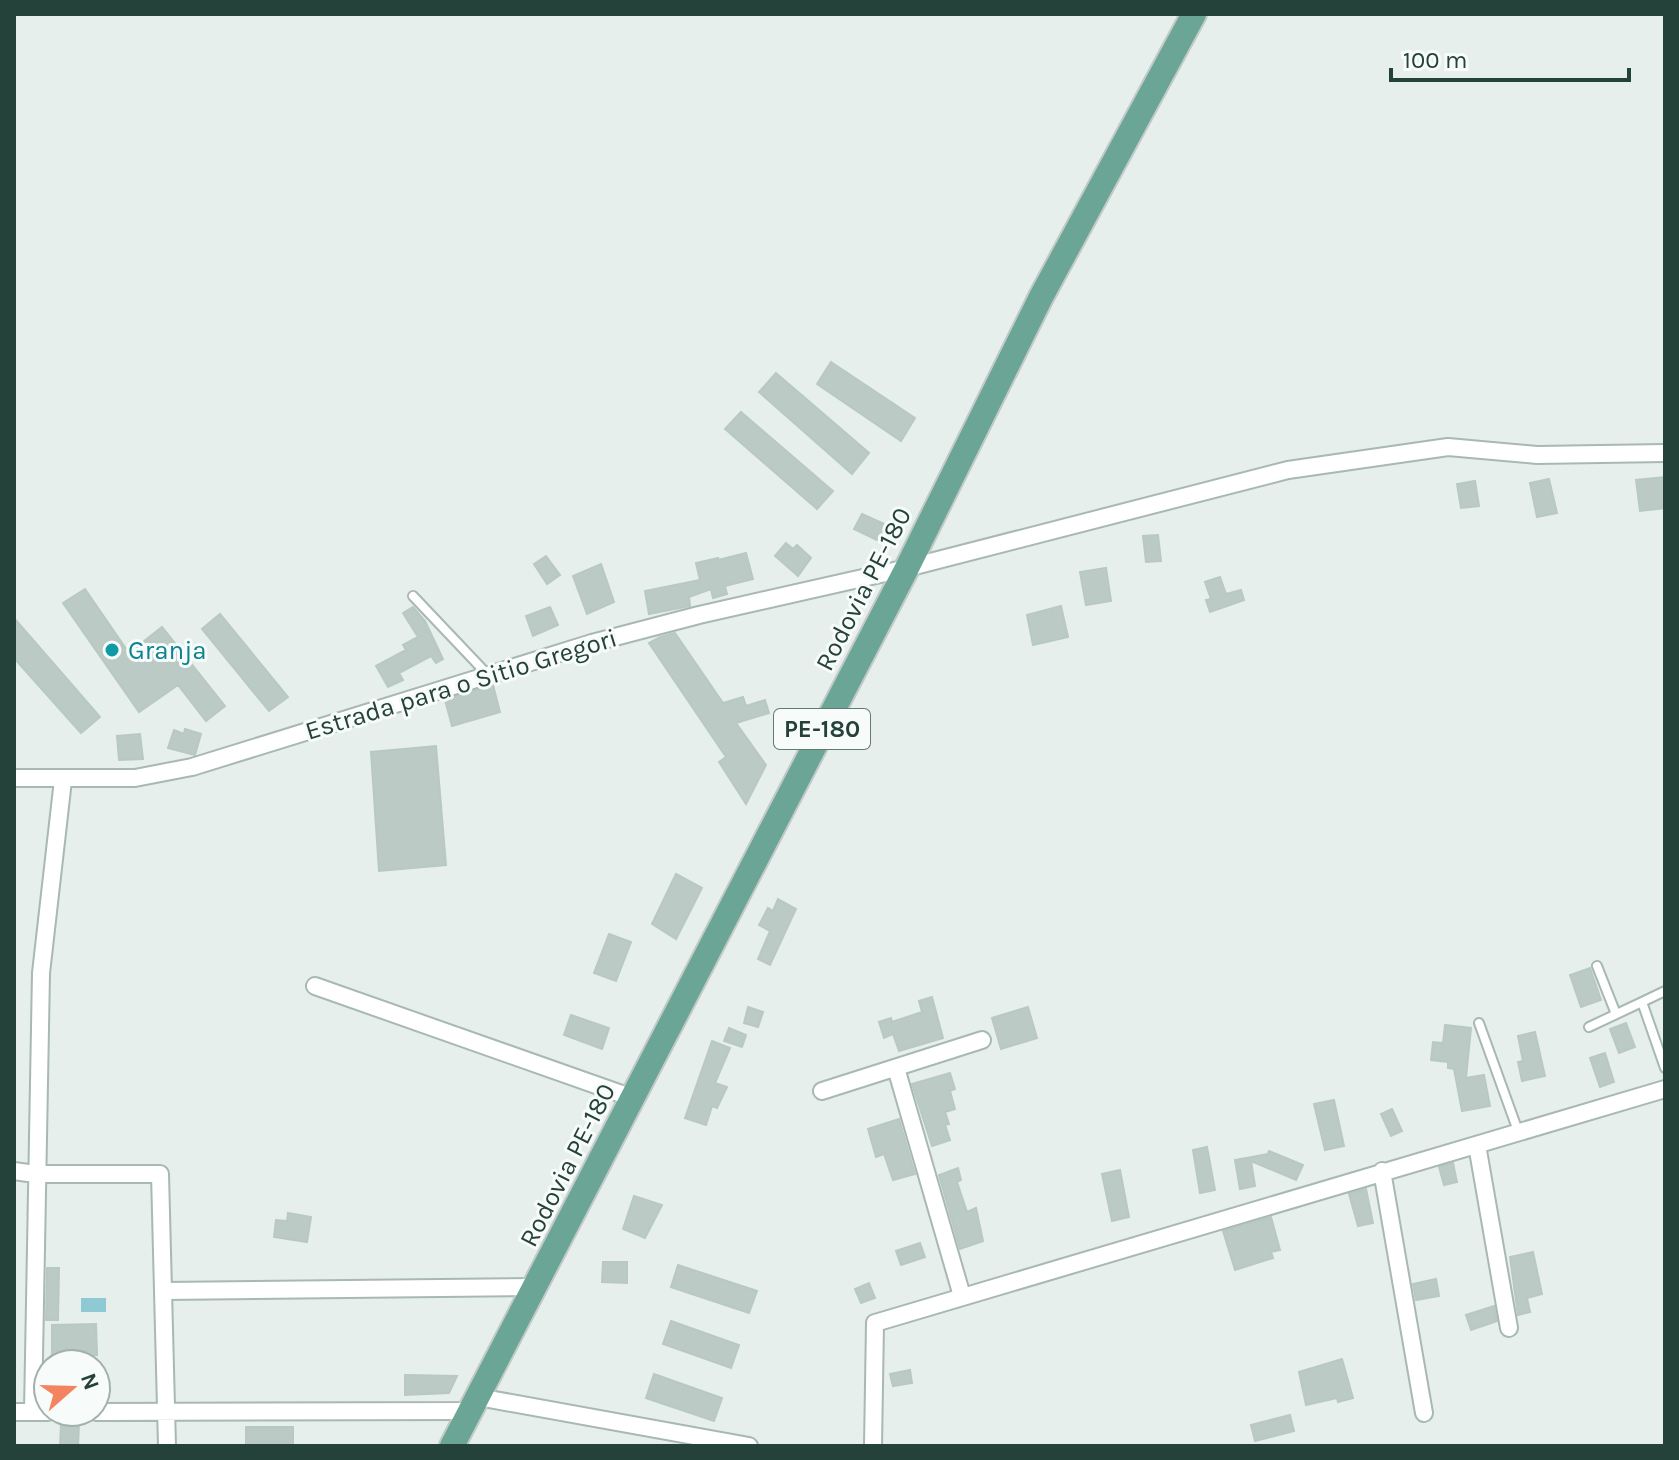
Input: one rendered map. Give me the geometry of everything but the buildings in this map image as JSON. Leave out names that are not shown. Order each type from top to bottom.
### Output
[{"type":"main road","name":"Rodovia PE-180","points":[[452,1446],[907,568],[1041,297],[1194,14]]},
{"type":"street","name":"Estrada para o Sitio Gregori","points":[[14,778],[135,778],[192,767],[592,643],[699,615],[907,568],[1288,470],[1448,447],[1537,455],[1665,453]]},
{"type":"street","points":[[39,1348],[35,1174],[41,973],[63,780]]},
{"type":"street","points":[[315,986],[633,1098]]},
{"type":"street","points":[[822,1091],[982,1040]]},
{"type":"street","points":[[896,1068],[962,1296]]},
{"type":"street","points":[[873,1446],[875,1323],[1665,1089]]},
{"type":"street","points":[[1477,1145],[1509,1328]]},
{"type":"street","points":[[14,1171],[35,1174],[160,1174],[167,1446]]},
{"type":"street","points":[[1382,1171],[1424,1413]]},
{"type":"street","points":[[164,1291],[536,1287]]},
{"type":"street","points":[[112,1412],[474,1404],[749,1446]]},
{"type":"lane","points":[[413,596],[487,675]]},
{"type":"lane","points":[[1597,966],[1616,1014]]},
{"type":"lane","points":[[1589,1027],[1665,991]]},
{"type":"lane","points":[[1642,1002],[1665,1068]]},
{"type":"lane","points":[[1479,1023],[1518,1131]]},
{"type":"water","points":[[81,1298],[106,1298],[106,1312],[81,1312]]},
{"type":"place","name":"Granja","points":[[112,650]]}]
